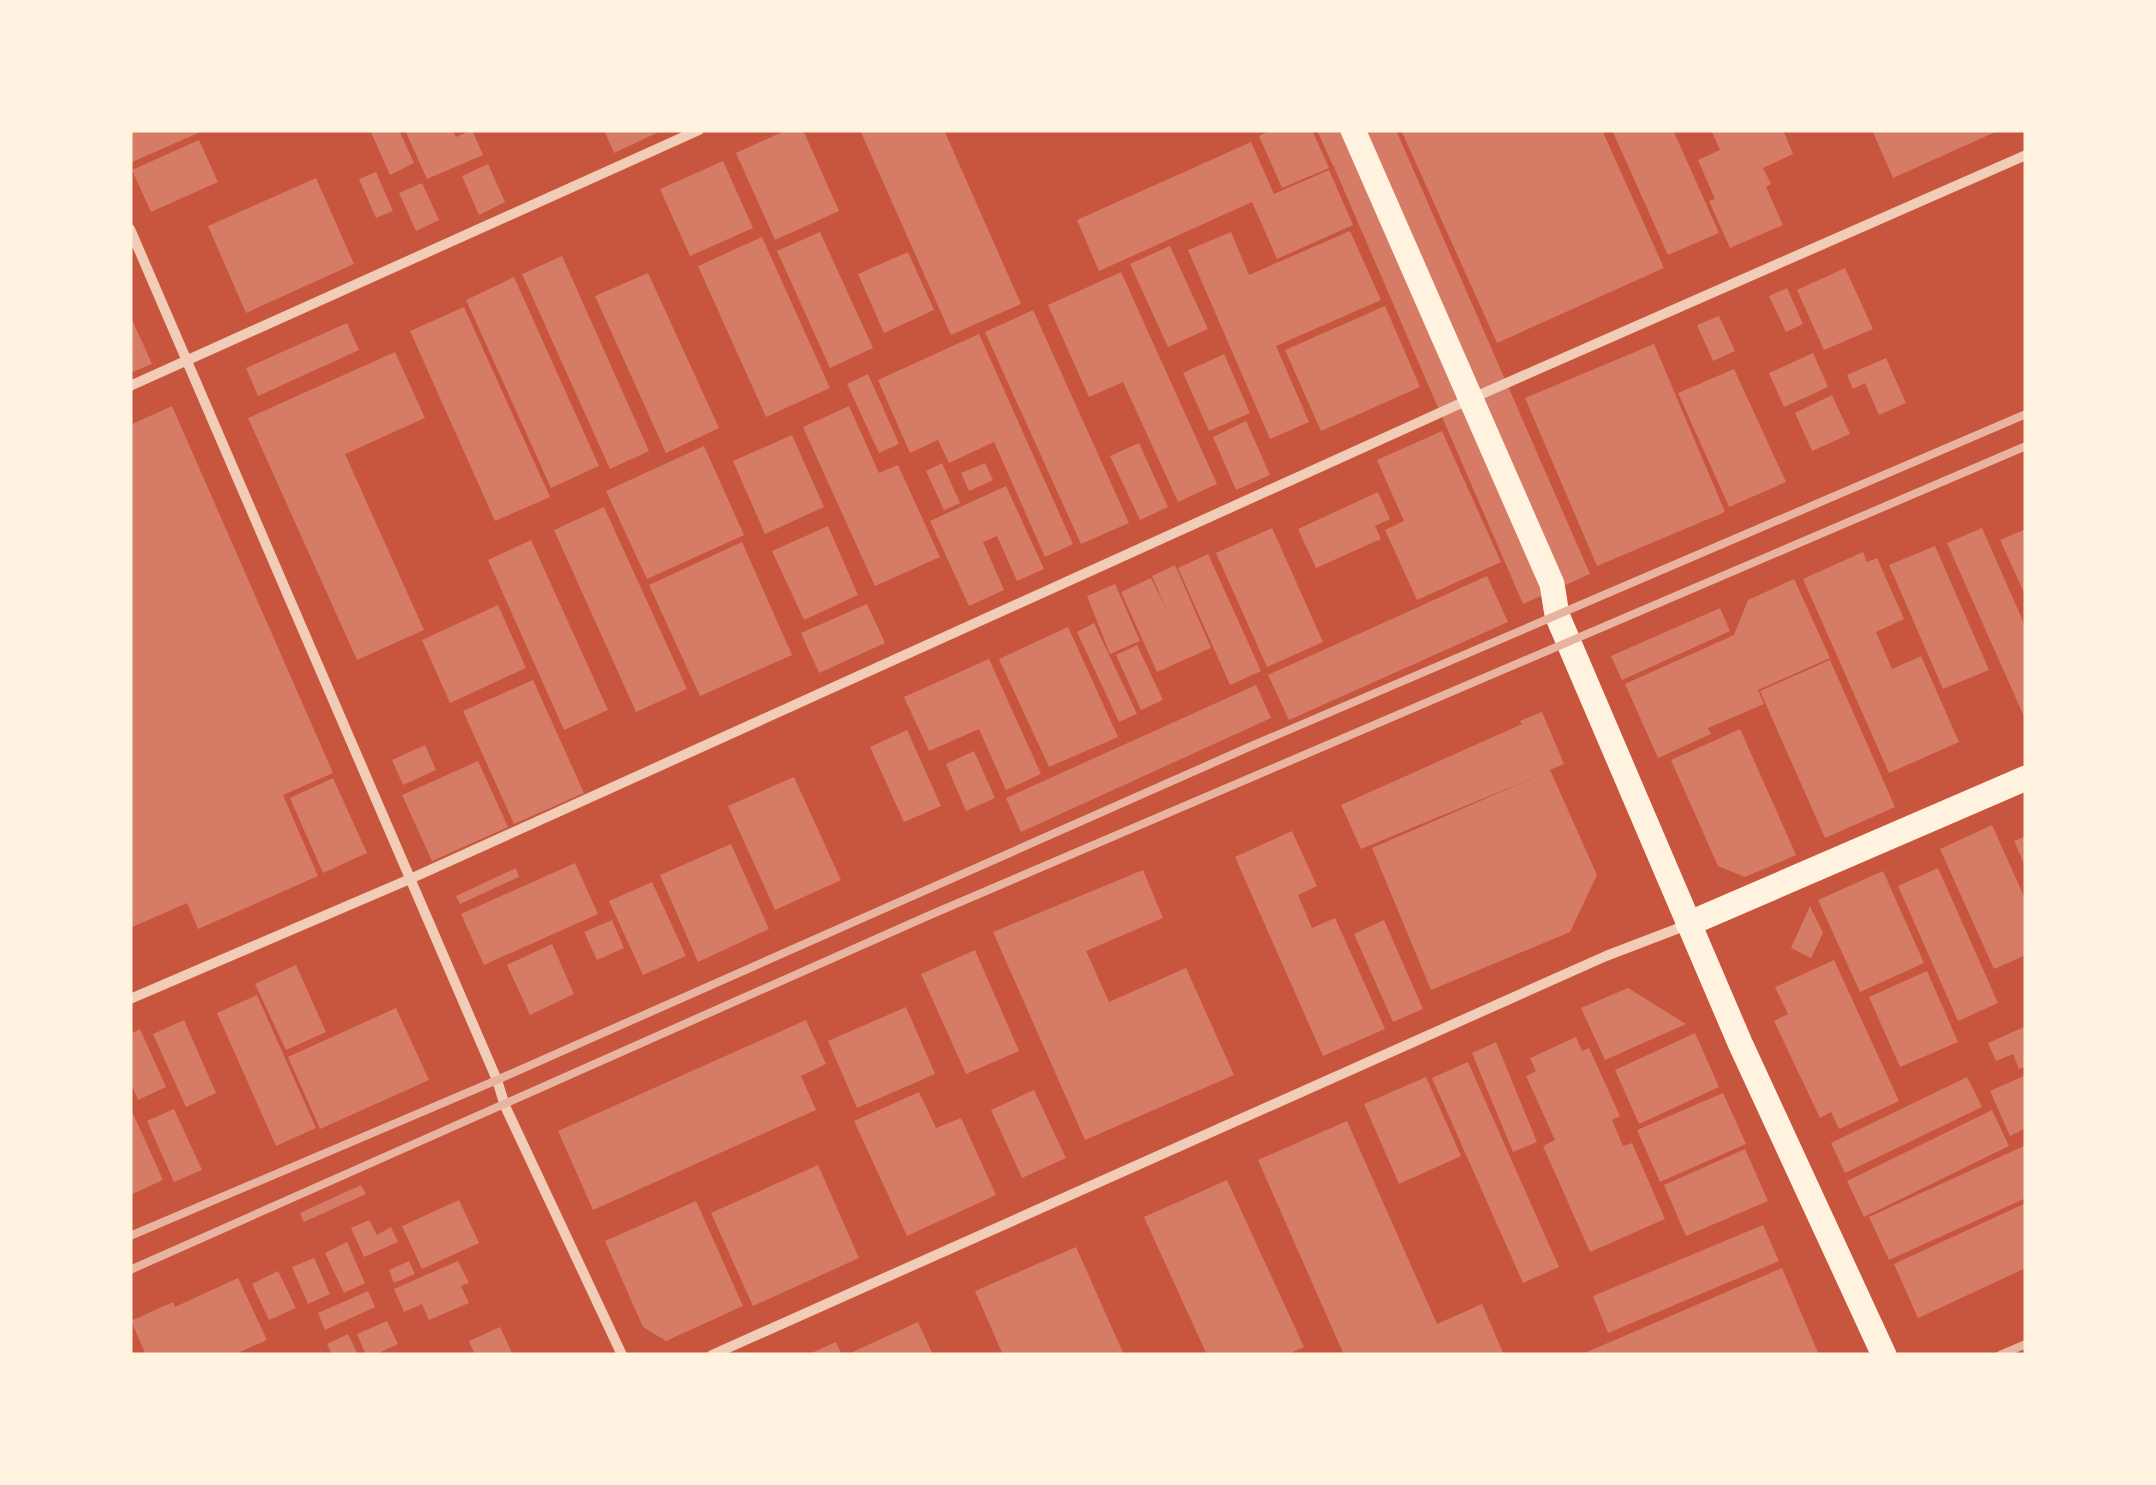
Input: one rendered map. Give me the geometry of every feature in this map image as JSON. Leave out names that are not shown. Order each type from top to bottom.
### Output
[{"type":"main road","points":[[1353,130],[1552,584],[1557,614],[1688,924],[1884,1355]]},
{"type":"main road","points":[[1688,924],[2026,778]]},
{"type":"street","points":[[130,386],[699,130]]},
{"type":"street","points":[[130,1000],[410,879],[1472,398],[2026,155]]},
{"type":"street","points":[[130,229],[497,1080],[504,1106],[622,1355]]},
{"type":"street","points":[[712,1355],[1606,956],[1688,924]]},
{"type":"building","points":[[130,130],[205,130],[130,163]]},
{"type":"building","points":[[370,130],[399,130],[414,163],[390,175]]},
{"type":"building","points":[[405,130],[452,130],[456,137],[472,130],[483,155],[427,179]]},
{"type":"building","points":[[604,130],[663,130],[614,153]]},
{"type":"building","points":[[787,130],[803,130],[839,211],[775,240],[736,153]]},
{"type":"building","points":[[860,130],[944,130],[1021,304],[951,335]]},
{"type":"building","points":[[1271,130],[1312,130],[1329,168],[1282,188],[1259,136]]},
{"type":"building","points":[[1317,130],[1396,130],[1590,574],[1523,604],[1334,167],[1338,166],[1333,166]]},
{"type":"building","points":[[1401,130],[1602,130],[1664,268],[1497,343]]},
{"type":"building","points":[[1612,130],[1673,130],[1719,233],[1668,255]]},
{"type":"building","points":[[1711,130],[1783,130],[1793,154],[1763,168],[1771,184],[1766,187],[1783,225],[1730,248],[1709,201],[1715,199],[1698,160],[1720,150]]},
{"type":"building","points":[[1872,130],[2000,130],[1893,178]]},
{"type":"building","points":[[199,140],[218,182],[151,212],[132,170]]},
{"type":"building","points":[[1251,142],[1274,194],[1329,170],[1353,225],[1277,259],[1252,202],[1099,271],[1077,220]]},
{"type":"building","points":[[723,161],[753,228],[690,256],[660,189]]},
{"type":"building","points":[[488,164],[505,202],[479,215],[462,176]]},
{"type":"building","points":[[376,172],[393,211],[376,218],[359,179]]},
{"type":"building","points":[[316,178],[354,264],[246,313],[208,226]]},
{"type":"building","points":[[422,183],[439,220],[416,231],[399,193]]},
{"type":"building","points":[[1350,231],[1381,300],[1276,346],[1309,422],[1270,439],[1188,250],[1231,232],[1249,275]]},
{"type":"building","points":[[820,232],[873,348],[830,368],[777,251]]},
{"type":"building","points":[[762,237],[830,388],[766,417],[698,266]]},
{"type":"building","points":[[1170,246],[1208,329],[1168,347],[1130,264]]},
{"type":"building","points":[[908,252],[934,310],[884,333],[858,274]]},
{"type":"building","points":[[562,256],[649,451],[610,469],[522,274]]},
{"type":"building","points":[[1845,268],[1873,329],[1824,350],[1797,290]]},
{"type":"building","points":[[1121,272],[1217,484],[1178,502],[1123,382],[1089,397],[1048,305]]},
{"type":"building","points":[[648,273],[719,428],[666,453],[595,296]]},
{"type":"building","points":[[514,277],[599,466],[551,488],[466,300]]},
{"type":"building","points":[[1787,288],[1803,324],[1786,332],[1769,296]]},
{"type":"building","points":[[1385,306],[1420,387],[1321,431],[1285,350]]},
{"type":"building","points":[[464,307],[550,497],[495,521],[410,331]]},
{"type":"building","points":[[1033,310],[1129,523],[1081,544],[985,332]]},
{"type":"building","points":[[130,315],[152,364],[130,373]]},
{"type":"building","points":[[1719,316],[1735,351],[1713,361],[1697,325]]},
{"type":"building","points":[[347,323],[359,350],[258,396],[246,368]]},
{"type":"building","points":[[979,334],[1073,544],[1045,557],[994,442],[949,463],[938,440],[910,453],[878,380]]},
{"type":"building","points":[[1654,344],[1725,512],[1597,566],[1525,398]]},
{"type":"building","points":[[395,352],[425,418],[345,454],[424,630],[357,660],[248,418]]},
{"type":"building","points":[[1813,353],[1828,387],[1784,407],[1769,373]]},
{"type":"building","points":[[1224,354],[1250,413],[1209,431],[1183,373]]},
{"type":"building","points":[[1886,358],[1906,403],[1879,415],[1865,383],[1853,389],[1847,375]]},
{"type":"building","points":[[1734,369],[1786,482],[1729,507],[1678,393]]},
{"type":"building","points":[[868,374],[899,444],[879,453],[847,384]]},
{"type":"building","points":[[1832,395],[1850,434],[1812,451],[1795,413]]},
{"type":"building","points":[[172,406],[333,773],[283,795],[318,876],[198,929],[187,903],[130,928],[130,425]]},
{"type":"building","points":[[849,406],[879,473],[898,465],[940,557],[875,586],[803,427]]},
{"type":"building","points":[[1246,421],[1270,475],[1236,490],[1213,437]]},
{"type":"building","points":[[1442,431],[1501,562],[1417,600],[1385,530],[1404,521],[1377,460]]},
{"type":"building","points":[[792,435],[824,507],[765,534],[733,461]]},
{"type":"building","points":[[1139,443],[1168,507],[1140,520],[1110,456]]},
{"type":"building","points":[[704,446],[744,535],[647,579],[606,491]]},
{"type":"building","points":[[942,463],[960,503],[944,510],[926,471]]},
{"type":"building","points":[[985,463],[993,480],[969,491],[961,473]]},
{"type":"building","points":[[1006,486],[1044,569],[1017,581],[997,536],[983,542],[1004,590],[969,606],[930,521]]},
{"type":"building","points":[[1378,492],[1390,519],[1375,526],[1381,539],[1316,568],[1298,529]]},
{"type":"building","points":[[604,507],[687,689],[636,712],[554,530]]},
{"type":"building","points":[[828,526],[858,595],[804,620],[772,551]]},
{"type":"building","points":[[1272,528],[1323,642],[1267,667],[1216,553]]},
{"type":"building","points":[[1982,528],[2026,628],[2026,721],[1947,543]]},
{"type":"building","points":[[2026,529],[2026,597],[2000,540]]},
{"type":"building","points":[[531,540],[608,710],[564,730],[488,560]]},
{"type":"building","points":[[742,542],[792,655],[700,696],[649,585]]},
{"type":"building","points":[[1935,546],[1989,670],[1943,689],[1889,565]]},
{"type":"building","points":[[1863,552],[1867,562],[1877,558],[1904,619],[1876,632],[1892,669],[1921,656],[1959,742],[1889,773],[1803,579]]},
{"type":"building","points":[[1208,554],[1261,671],[1230,685],[1178,568]]},
{"type":"building","points":[[1175,565],[1211,648],[1157,672],[1121,592],[1151,578],[1168,613],[1152,576]]},
{"type":"building","points":[[1487,576],[1508,622],[1289,720],[1268,675]]},
{"type":"building","points":[[1794,579],[1830,658],[1758,690],[1764,704],[1708,728],[1711,734],[1658,758],[1625,684],[1734,635],[1748,600]]},
{"type":"building","points":[[1115,584],[1140,641],[1110,654],[1087,596]]},
{"type":"building","points":[[867,604],[885,643],[819,673],[801,633]]},
{"type":"building","points":[[498,605],[526,668],[450,703],[422,640]]},
{"type":"building","points":[[1720,608],[1730,631],[1622,680],[1611,656]]},
{"type":"building","points":[[1094,623],[1137,714],[1119,722],[1077,632]]},
{"type":"building","points":[[1068,627],[1118,737],[1049,767],[999,659]]},
{"type":"building","points":[[1137,645],[1163,700],[1141,710],[1116,655]]},
{"type":"building","points":[[989,659],[1041,774],[1006,790],[979,729],[929,751],[904,697]]},
{"type":"building","points":[[1830,660],[1895,807],[1825,838],[1760,691]]},
{"type":"building","points":[[533,680],[584,793],[514,824],[463,711]]},
{"type":"building","points":[[1256,685],[1271,718],[1021,832],[1006,798]]},
{"type":"building","points":[[1542,712],[1564,764],[1550,770],[1597,875],[1570,932],[1431,990],[1372,848],[1540,775],[1361,849],[1341,805]]},
{"type":"building","points":[[1740,729],[1796,855],[1745,877],[1718,866],[1671,760]]},
{"type":"building","points":[[907,730],[941,806],[904,822],[870,747]]},
{"type":"building","points":[[425,745],[436,770],[403,785],[392,760]]},
{"type":"building","points":[[974,751],[995,798],[966,811],[946,764]]},
{"type":"building","points":[[478,761],[508,827],[432,861],[402,795]]},
{"type":"building","points":[[794,777],[841,880],[775,910],[728,806]]},
{"type":"building","points":[[333,778],[367,853],[323,873],[290,798]]},
{"type":"building","points":[[1992,825],[2026,901],[2026,955],[1994,969],[1940,849]]},
{"type":"building","points":[[1292,831],[1317,886],[1298,895],[1312,928],[1335,918],[1385,1029],[1323,1056],[1235,857]]},
{"type":"building","points":[[2026,836],[2026,868],[2014,841]]},
{"type":"building","points":[[731,844],[769,929],[698,962],[660,875]]},
{"type":"building","points":[[575,863],[598,914],[484,965],[461,914]]},
{"type":"building","points":[[516,868],[519,877],[460,904],[456,896]]},
{"type":"building","points":[[1938,868],[1998,1003],[1958,1021],[1898,886]]},
{"type":"building","points":[[1143,870],[1163,918],[1086,951],[1109,1002],[1186,968],[1234,1075],[1085,1140],[993,932]]},
{"type":"building","points":[[1883,871],[1924,963],[1860,992],[1818,900]]},
{"type":"building","points":[[652,882],[686,956],[643,975],[609,901]]},
{"type":"building","points":[[1810,906],[1823,933],[1811,958],[1791,948]]},
{"type":"building","points":[[612,920],[624,948],[597,960],[584,932]]},
{"type":"building","points":[[1384,920],[1423,1009],[1393,1022],[1354,934]]},
{"type":"building","points":[[552,944],[574,994],[530,1015],[507,965]]},
{"type":"building","points":[[975,950],[1019,1051],[966,1074],[921,974]]},
{"type":"building","points":[[1834,960],[1899,1101],[1839,1129],[1831,1112],[1820,1118],[1774,1021],[1788,1014],[1775,987]]},
{"type":"building","points":[[296,965],[326,1032],[286,1050],[255,984]]},
{"type":"building","points":[[1927,971],[1958,1042],[1900,1067],[1869,997]]},
{"type":"building","points":[[1628,988],[1686,1024],[1605,1060],[1581,1008]]},
{"type":"building","points":[[257,995],[316,1128],[276,1146],[217,1013]]},
{"type":"building","points":[[906,1007],[935,1074],[857,1108],[828,1041]]},
{"type":"building","points":[[396,1008],[429,1080],[320,1129],[288,1057]]},
{"type":"building","points":[[184,1020],[216,1093],[186,1107],[153,1034]]},
{"type":"building","points":[[806,1020],[826,1064],[801,1076],[816,1110],[593,1210],[558,1131]]},
{"type":"building","points":[[2024,1027],[2026,1066],[2019,1069],[2013,1054],[1996,1061],[1988,1043]]},
{"type":"building","points":[[140,1029],[166,1087],[138,1100],[130,1081],[130,1034]]},
{"type":"building","points":[[1695,1033],[1719,1087],[1639,1124],[1615,1070]]},
{"type":"building","points":[[1576,1037],[1582,1051],[1589,1048],[1620,1116],[1612,1120],[1623,1146],[1632,1143],[1665,1219],[1590,1252],[1543,1146],[1555,1140],[1526,1076],[1536,1071],[1530,1058]]},
{"type":"building","points":[[1496,1042],[1537,1142],[1513,1152],[1472,1053]]},
{"type":"building","points":[[1468,1062],[1559,1267],[1523,1283],[1432,1078]]},
{"type":"building","points":[[2026,1075],[2026,1128],[2010,1136],[1990,1091]]},
{"type":"building","points":[[1426,1077],[1461,1156],[1399,1184],[1364,1104]]},
{"type":"building","points":[[1967,1077],[1982,1107],[1845,1173],[1831,1143]]},
{"type":"building","points":[[1034,1090],[1066,1158],[1022,1178],[991,1110]]},
{"type":"building","points":[[919,1092],[936,1128],[961,1118],[996,1195],[907,1236],[854,1121]]},
{"type":"building","points":[[1723,1093],[1746,1144],[1660,1182],[1637,1130]]},
{"type":"building","points":[[130,1107],[163,1180],[130,1195]]},
{"type":"building","points":[[174,1109],[202,1170],[174,1182],[147,1121]]},
{"type":"building","points":[[1992,1110],[2009,1146],[1864,1217],[1847,1181]]},
{"type":"building","points":[[1347,1121],[1437,1324],[1482,1304],[1504,1355],[1344,1355],[1258,1160]]},
{"type":"building","points":[[2026,1145],[2026,1198],[1889,1260],[1869,1217]]},
{"type":"building","points":[[1745,1149],[1768,1201],[1686,1236],[1664,1185]]},
{"type":"building","points":[[818,1165],[859,1258],[753,1306],[711,1213]]},
{"type":"building","points":[[1227,1180],[1304,1347],[1286,1355],[1207,1355],[1144,1217]]},
{"type":"building","points":[[361,1185],[366,1194],[304,1222],[300,1213]]},
{"type":"building","points":[[459,1200],[479,1243],[422,1269],[402,1226]]},
{"type":"building","points":[[696,1201],[743,1306],[666,1341],[643,1327],[605,1241]]},
{"type":"building","points":[[2026,1203],[2026,1268],[1918,1318],[1894,1264]]},
{"type":"building","points":[[369,1220],[377,1235],[391,1227],[398,1242],[364,1257],[351,1228]]},
{"type":"building","points":[[1763,1225],[1779,1261],[1608,1333],[1593,1296]]},
{"type":"building","points":[[347,1242],[365,1283],[344,1293],[325,1253]]},
{"type":"building","points":[[1076,1247],[1124,1355],[1003,1355],[975,1291]]},
{"type":"building","points":[[314,1258],[330,1294],[308,1304],[292,1267]]},
{"type":"building","points":[[409,1261],[415,1274],[394,1283],[389,1270]]},
{"type":"building","points":[[458,1261],[469,1283],[461,1286],[469,1303],[429,1320],[422,1304],[404,1312],[394,1289]]},
{"type":"building","points":[[1782,1268],[1819,1355],[1580,1355]]},
{"type":"building","points":[[278,1271],[296,1308],[269,1320],[252,1284]]},
{"type":"building","points":[[238,1278],[267,1340],[233,1355],[146,1355],[131,1321],[173,1302],[175,1307]]},
{"type":"building","points":[[368,1291],[375,1307],[325,1330],[318,1313]]},
{"type":"building","points":[[387,1321],[398,1344],[366,1355],[357,1334]]},
{"type":"building","points":[[918,1322],[933,1355],[846,1355]]},
{"type":"building","points":[[500,1327],[513,1355],[475,1355],[469,1341]]},
{"type":"building","points":[[348,1334],[358,1355],[332,1355],[327,1344]]},
{"type":"building","points":[[836,1342],[842,1355],[807,1355]]},
{"type":"railway","points":[[130,1236],[497,1080],[1249,747],[2026,414]]},
{"type":"railway","points":[[130,1270],[930,915],[2026,446]]},
{"type":"railway","points":[[2000,1355],[2026,1344]]}]
